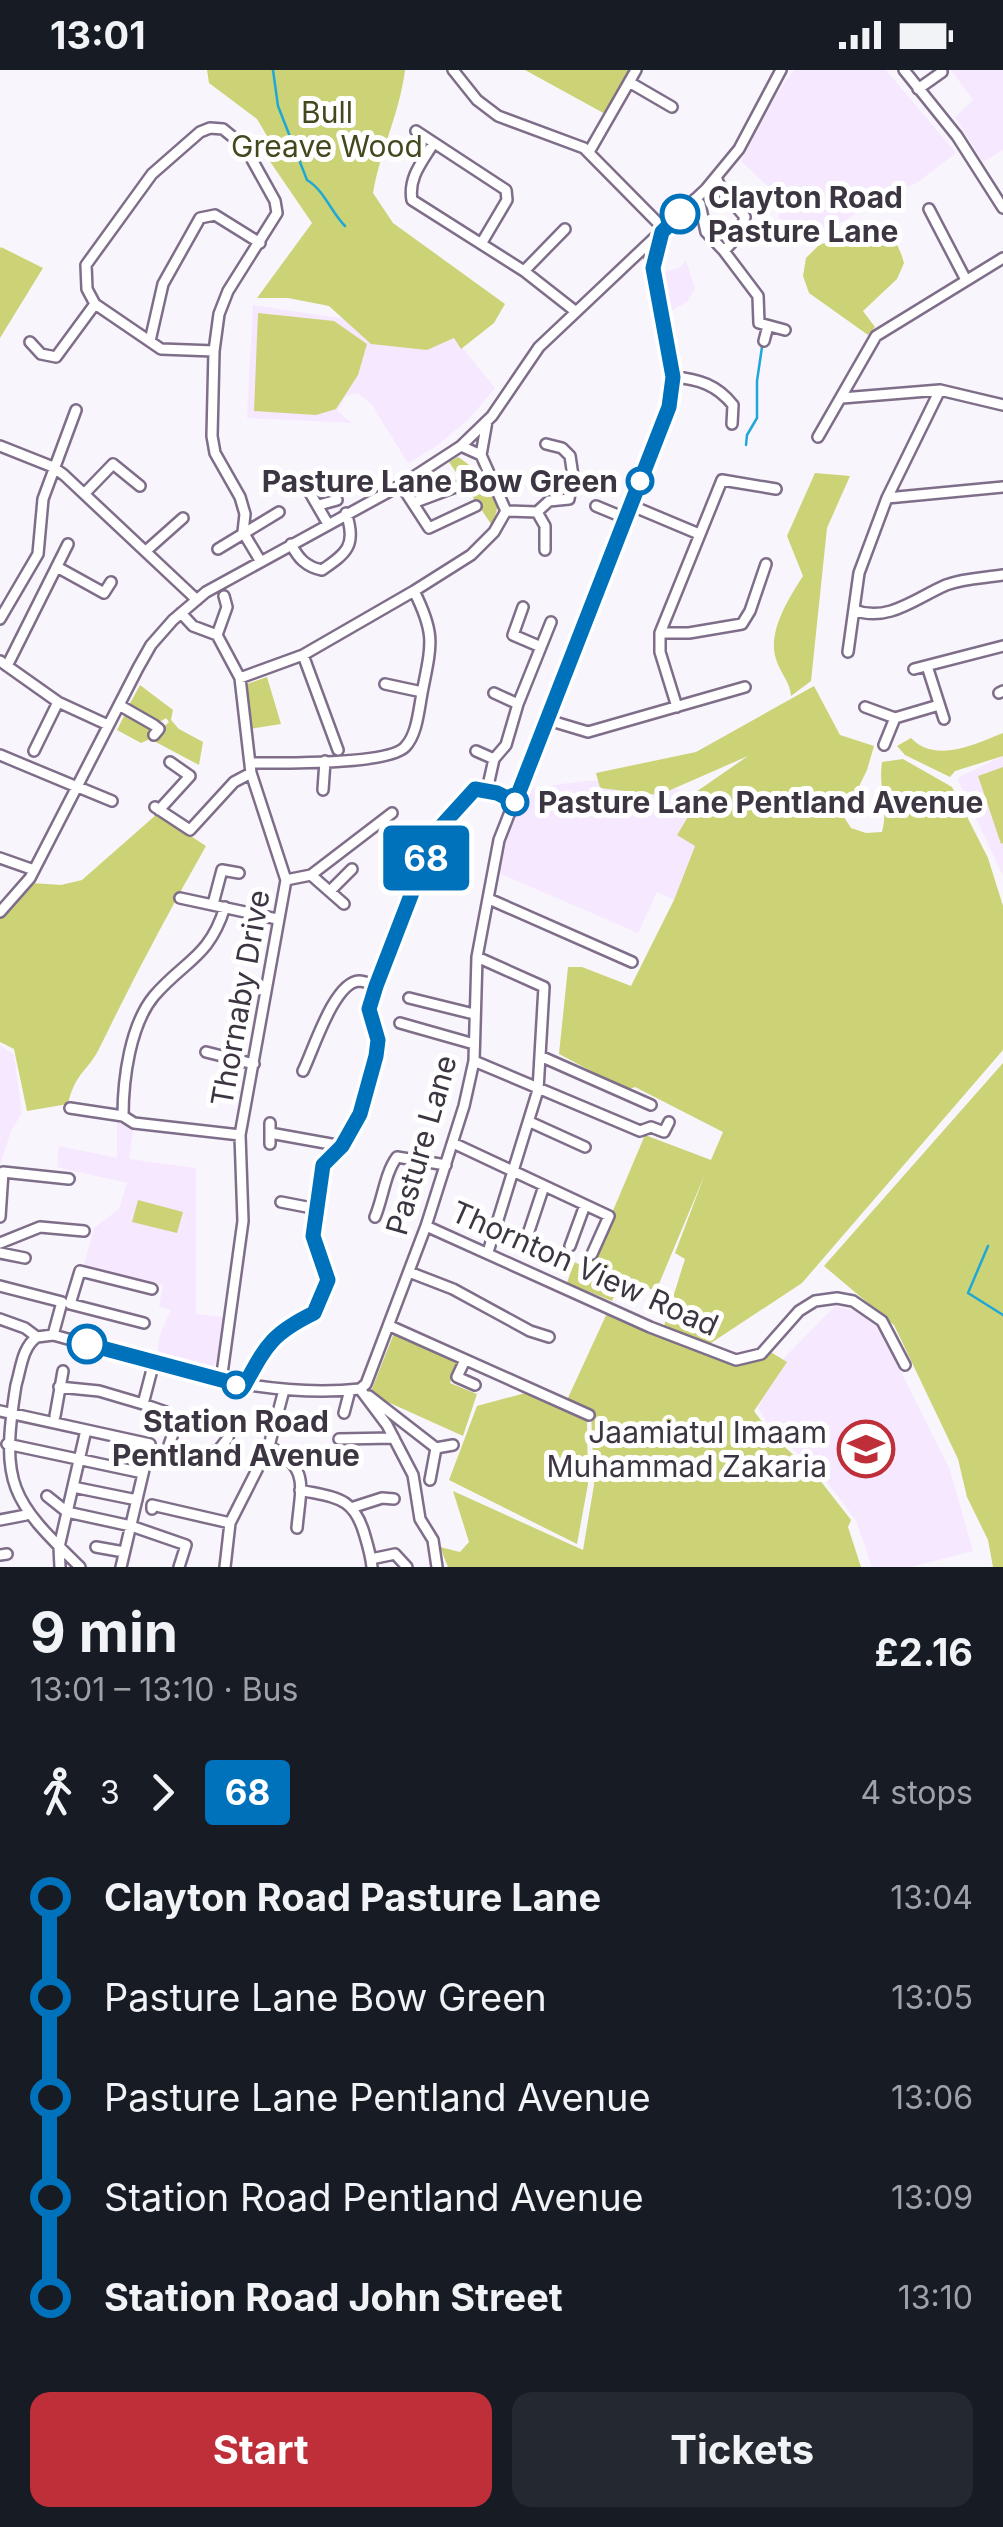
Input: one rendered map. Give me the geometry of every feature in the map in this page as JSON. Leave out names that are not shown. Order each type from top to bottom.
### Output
[{"type":"street","points":[[452,70],[476,100],[498,116],[584,148],[663,231]]},
{"type":"street","points":[[589,152],[636,70]]},
{"type":"street","points":[[0,912],[34,870],[151,645],[197,600],[460,446],[486,421],[539,346],[716,177],[739,150],[781,70]]},
{"type":"street","points":[[904,70],[958,136],[1003,208]]},
{"type":"street","points":[[918,89],[942,72]]},
{"type":"street","points":[[629,82],[672,107]]},
{"type":"street","points":[[214,352],[161,350],[95,304],[87,288],[86,265],[152,174],[200,132],[223,129],[234,136],[264,178],[277,212],[228,291],[219,314],[214,352],[212,436],[221,468],[240,497],[245,514],[243,532],[260,562]]},
{"type":"street","points":[[416,131],[506,190],[507,200],[481,244]]},
{"type":"street","points":[[432,144],[413,177],[412,200],[524,271],[574,310]]},
{"type":"street","points":[[716,177],[745,217],[739,235],[724,250]]},
{"type":"street","points":[[695,199],[700,204],[706,232],[724,250],[761,302],[759,323],[785,330]]},
{"type":"street","points":[[929,209],[966,280]]},
{"type":"street","points":[[150,342],[163,284],[200,218],[215,215],[260,243]]},
{"type":"street","points":[[524,271],[565,228]]},
{"type":"street","name":"Pasture Lane","points":[[653,268],[663,231]]},
{"type":"street","name":"Pasture Lane","points":[[344,1413],[355,1390],[366,1384],[390,1326],[453,1143],[474,1061],[477,956],[499,840],[669,407],[673,377],[648,245]]},
{"type":"street","points":[[818,437],[876,336],[1003,258]]},
{"type":"street","points":[[30,342],[41,354],[56,357],[95,304]]},
{"type":"street","points":[[764,341],[768,326]]},
{"type":"street","points":[[673,377],[706,383],[722,392],[733,406],[732,424]]},
{"type":"street","points":[[842,398],[940,390],[1003,405]]},
{"type":"street","points":[[848,652],[859,573],[887,498],[940,390]]},
{"type":"street","points":[[0,619],[38,554],[43,499],[76,410]]},
{"type":"street","points":[[486,421],[482,455],[506,511]]},
{"type":"street","points":[[506,511],[538,512],[549,502],[568,499],[572,492],[570,456],[562,448],[546,444]]},
{"type":"street","points":[[0,446],[53,467],[197,600]]},
{"type":"street","points":[[460,446],[482,455]]},
{"type":"street","points":[[85,493],[114,464],[140,486]]},
{"type":"street","points":[[676,707],[660,652],[660,633],[722,480],[776,490]]},
{"type":"street","points":[[401,484],[429,528],[476,506]]},
{"type":"street","points":[[413,503],[464,484]]},
{"type":"street","points":[[306,486],[328,524]]},
{"type":"street","points":[[887,498],[1003,487]]},
{"type":"street","points":[[319,505],[337,500]]},
{"type":"street","points":[[630,505],[698,534]]},
{"type":"street","points":[[596,506],[625,518]]},
{"type":"street","points":[[240,678],[303,655],[414,591],[471,555],[494,532],[506,511]]},
{"type":"street","points":[[218,549],[279,512]]},
{"type":"street","points":[[538,512],[545,526],[545,550]]},
{"type":"street","points":[[290,544],[297,556],[322,570],[345,554],[352,541],[346,513]]},
{"type":"street","points":[[146,550],[184,518]]},
{"type":"street","points":[[68,544],[4,664],[58,702],[108,726]]},
{"type":"street","points":[[660,633],[688,633],[742,624],[766,564]]},
{"type":"street","points":[[57,567],[104,594],[111,582]]},
{"type":"street","points":[[854,610],[866,615],[890,612],[959,581],[1003,576]]},
{"type":"street","points":[[170,762],[190,776],[157,809],[190,830],[251,768],[384,758],[404,748],[413,734],[432,643],[427,617],[414,591]]},
{"type":"street","points":[[181,613],[193,626],[217,635],[226,607],[224,596]]},
{"type":"street","points":[[523,607],[512,634],[541,647]]},
{"type":"street","points":[[487,790],[494,760],[506,744],[551,622]]},
{"type":"street","name":"Thornaby Drive","points":[[217,635],[240,678],[251,768],[286,880],[240,1134],[243,1221],[221,1381]]},
{"type":"street","points":[[914,669],[1001,647],[1003,662]]},
{"type":"street","points":[[303,655],[338,750]]},
{"type":"street","points":[[928,666],[944,719]]},
{"type":"street","points":[[385,684],[422,692]]},
{"type":"street","points":[[548,720],[588,732],[745,687]]},
{"type":"street","points":[[494,693],[518,704]]},
{"type":"street","points":[[34,751],[58,702]]},
{"type":"street","points":[[119,705],[158,729]]},
{"type":"street","points":[[865,707],[895,718],[939,706]]},
{"type":"street","points":[[884,745],[895,718]]},
{"type":"street","points":[[476,751],[494,760]]},
{"type":"street","points":[[0,755],[112,801]]},
{"type":"street","points":[[323,790],[325,761]]},
{"type":"street","points":[[244,1386],[263,1350],[281,1329],[314,1313],[328,1280],[313,1236],[323,1165],[342,1146],[360,1114],[378,1040],[369,1009],[435,833],[475,789],[515,802]]},
{"type":"street","points":[[286,880],[311,875],[392,813]]},
{"type":"street","points":[[0,858],[34,870]]},
{"type":"street","points":[[213,904],[222,870],[239,873]]},
{"type":"street","points":[[330,891],[352,870]]},
{"type":"street","points":[[311,875],[344,904]]},
{"type":"street","points":[[0,894],[10,900]]},
{"type":"street","points":[[180,898],[277,919]]},
{"type":"street","points":[[489,899],[632,962]]},
{"type":"street","points":[[122,1116],[134,1039],[141,1019],[165,984],[209,946],[226,907]]},
{"type":"street","points":[[477,956],[544,987],[538,1090],[488,1252]]},
{"type":"street","points":[[304,1071],[336,998],[347,986],[359,981],[376,986]]},
{"type":"street","points":[[409,998],[474,1014]]},
{"type":"street","points":[[400,1023],[474,1044]]},
{"type":"street","points":[[206,1052],[254,1064]]},
{"type":"street","points":[[540,1056],[651,1105]]},
{"type":"street","points":[[308,1060],[319,1065]]},
{"type":"street","points":[[474,1061],[640,1131],[650,1126],[664,1132],[669,1122]]},
{"type":"street","points":[[70,1108],[122,1116],[134,1123],[240,1134]]},
{"type":"street","points":[[530,1122],[586,1147]]},
{"type":"street","points":[[270,1133],[342,1146]]},
{"type":"street","points":[[453,1143],[609,1216],[592,1254]]},
{"type":"street","points":[[375,1217],[397,1156],[446,1164]]},
{"type":"street","points":[[0,1217],[3,1172],[70,1178]]},
{"type":"street","points":[[542,1253],[524,1246],[544,1186]]},
{"type":"street","points":[[282,1202],[316,1209]]},
{"type":"street","points":[[570,1246],[586,1206]]},
{"type":"street","name":"Thornton View Road","points":[[426,1226],[650,1327],[736,1360],[761,1354],[799,1311],[815,1301],[853,1300],[882,1321],[905,1366]]},
{"type":"street","points":[[0,1243],[40,1227],[84,1231]]},
{"type":"street","points":[[0,1252],[25,1258]]},
{"type":"street","points":[[53,1335],[80,1271],[152,1289]]},
{"type":"street","points":[[409,1272],[453,1289],[530,1331],[549,1337]]},
{"type":"street","points":[[0,1286],[144,1323]]},
{"type":"street","points":[[0,1320],[25,1328],[37,1337]]},
{"type":"street","points":[[390,1326],[589,1415]]},
{"type":"street","points":[[80,1567],[26,1516],[7,1479],[5,1413],[26,1350],[37,1337],[53,1335],[244,1386],[355,1390],[436,1448],[453,1446]]},
{"type":"street","points":[[465,1360],[457,1377],[475,1385]]},
{"type":"street","points":[[143,1404],[154,1362]]},
{"type":"street","points":[[56,1416],[63,1371]]},
{"type":"street","points":[[60,1387],[99,1391],[143,1404],[166,1412],[176,1425]]},
{"type":"street","points":[[225,1567],[230,1522],[269,1446],[284,1390]]},
{"type":"street","points":[[355,1390],[374,1408],[413,1474],[420,1519],[433,1540],[438,1567]]},
{"type":"street","points":[[360,1409],[374,1408]]},
{"type":"street","points":[[5,1413],[150,1444],[121,1567]]},
{"type":"street","points":[[176,1425],[205,1422],[234,1428],[215,1454]]},
{"type":"street","points":[[176,1425],[170,1445],[177,1447]]},
{"type":"street","points":[[60,1567],[60,1547],[86,1430]]},
{"type":"street","points":[[340,1439],[394,1438]]},
{"type":"street","points":[[7,1444],[143,1473]]},
{"type":"street","points":[[269,1446],[293,1460],[299,1471],[297,1528]]},
{"type":"street","points":[[430,1480],[436,1448]]},
{"type":"street","points":[[73,1487],[137,1500]]},
{"type":"street","points":[[300,1490],[342,1500],[354,1507],[372,1563],[395,1554],[408,1567]]},
{"type":"street","points":[[47,1496],[68,1512],[130,1526],[186,1545],[179,1567]]},
{"type":"street","points":[[354,1507],[394,1498]]},
{"type":"street","points":[[152,1509],[152,1505],[230,1522]]},
{"type":"street","points":[[0,1520],[26,1516]]},
{"type":"street","points":[[96,1547],[124,1552]]},
{"type":"shaded area","points":[[794,70],[886,70],[956,153],[918,182],[811,240],[778,217],[785,202],[741,161]]},
{"type":"shaded area","points":[[951,70],[1003,70],[1003,150],[983,162],[955,117],[973,100]]},
{"type":"shaded area","points":[[686,261],[695,288],[688,301],[670,312],[660,273],[679,268]]},
{"type":"shaded area","points":[[253,305],[452,335],[495,388],[468,420],[408,463],[372,405],[358,393],[346,396],[337,411],[352,423],[247,418]]},
{"type":"shaded area","points":[[1003,756],[1003,876],[957,778]]},
{"type":"shaded area","points":[[656,780],[699,799],[677,834],[695,845],[674,900],[657,892],[638,933],[499,873],[506,835],[525,789],[584,781]]},
{"type":"shaded area","points":[[0,1045],[14,1055],[22,1113],[11,1131],[0,1165]]},
{"type":"shaded area","points":[[117,1114],[134,1123],[129,1159],[196,1168],[196,1314],[223,1317],[218,1356],[212,1370],[157,1355],[160,1334],[171,1310],[159,1306],[163,1285],[84,1265],[94,1228],[119,1209],[127,1183],[57,1167],[59,1146],[117,1158]]},
{"type":"shaded area","name":"Jaamiatul Imaam Muhammad Zakaria","points":[[835,1306],[869,1314],[902,1350],[894,1358],[950,1470],[973,1551],[910,1567],[872,1567],[856,1520],[822,1476],[771,1428],[758,1408],[785,1357]]},
{"type":"green space","name":"Bull Greave Wood","points":[[207,70],[405,70],[373,193],[393,223],[505,304],[494,323],[461,349],[454,338],[427,350],[371,344],[329,306],[288,298],[257,298],[312,223],[269,160],[267,136],[257,119],[209,83]]},
{"type":"green space","points":[[525,70],[632,70],[607,115]]},
{"type":"green space","points":[[863,224],[879,227],[890,235],[904,263],[897,279],[863,311],[875,327],[868,335],[809,293],[803,276],[806,258],[818,246]]},
{"type":"green space","points":[[0,249],[43,268],[0,338]]},
{"type":"green space","points":[[258,313],[334,321],[367,344],[358,375],[336,409],[316,415],[254,411]]},
{"type":"green space","points":[[458,457],[484,478],[495,494],[496,513],[491,524],[449,462]]},
{"type":"green space","points":[[815,473],[850,476],[827,528],[811,681],[791,696],[776,659],[774,638],[803,576],[787,536]]},
{"type":"green space","points":[[267,677],[281,724],[250,729],[247,684]]},
{"type":"green space","points":[[140,685],[173,710],[171,720],[179,729],[203,742],[199,765],[150,739],[141,743],[117,730],[126,712],[152,728],[153,737],[169,722],[166,718],[158,723],[128,707]]},
{"type":"green space","points":[[814,686],[840,735],[874,746],[844,817],[851,828],[866,833],[882,832],[882,762],[903,759],[952,787],[988,858],[1003,906],[1003,1050],[802,1283],[708,1345],[664,1326],[685,1259],[675,1253],[705,1174],[656,1291],[590,1265],[645,1135],[711,1160],[723,1132],[635,1087],[627,1090],[559,1054],[568,967],[582,967],[631,986],[674,900],[695,846],[677,835],[698,800],[693,794],[748,756],[659,795],[600,788],[596,773],[696,752]]},
{"type":"green space","points":[[1003,733],[1003,756],[955,771],[950,777],[905,755],[897,746],[911,738],[921,746],[944,751]]},
{"type":"green space","points":[[1003,767],[1003,843],[1001,844],[978,776]]},
{"type":"green space","points":[[157,814],[206,846],[96,1054],[74,1085],[68,1104],[27,1111],[14,1049],[0,1042],[0,919],[32,883],[61,885],[82,880]]},
{"type":"green space","points":[[1003,1063],[1003,1567],[993,1567],[988,1540],[967,1497],[958,1459],[894,1325],[824,1266]]},
{"type":"green space","points":[[138,1200],[183,1212],[177,1233],[132,1222]]},
{"type":"green space","points":[[574,1262],[620,1282],[612,1301],[567,1283]]},
{"type":"green space","points":[[608,1311],[727,1359],[769,1351],[787,1362],[754,1411],[771,1434],[819,1479],[851,1520],[848,1527],[861,1567],[448,1567],[440,1547],[460,1552],[469,1542],[453,1491],[583,1550],[594,1485],[591,1412],[567,1400]]},
{"type":"green space","points":[[394,1333],[458,1363],[450,1383],[477,1394],[463,1436],[370,1394]]},
{"type":"green space","points":[[529,1392],[587,1420],[588,1484],[577,1544],[449,1480],[477,1406]]},
{"type":"waterway","points":[[273,70],[278,106],[307,180],[345,226]]},
{"type":"waterway","points":[[746,445],[757,418],[762,347]]},
{"type":"waterway","points":[[988,1246],[968,1293],[1003,1315]]},
{"type":"bus line","name":"68","points":[[87,1344],[244,1386],[263,1350],[281,1329],[314,1313],[328,1280],[313,1236],[323,1165],[342,1146],[360,1114],[378,1040],[369,1009],[391,944],[435,833],[468,793],[487,790],[515,802],[669,407],[673,377],[653,268],[662,232],[680,214]]},
{"type":"place","name":"Clayton Road Pasture Lane","points":[[680,214]]},
{"type":"place","name":"Pasture Lane Bow Green","points":[[640,481]]},
{"type":"place","name":"Pasture Lane Pentland Avenue","points":[[515,802]]},
{"type":"place","name":"Station Road Pentland Avenue","points":[[236,1385]]},
{"type":"place","name":"Jaamiatul Imaam Muhammad Zakaria","points":[[866,1449]]}]
